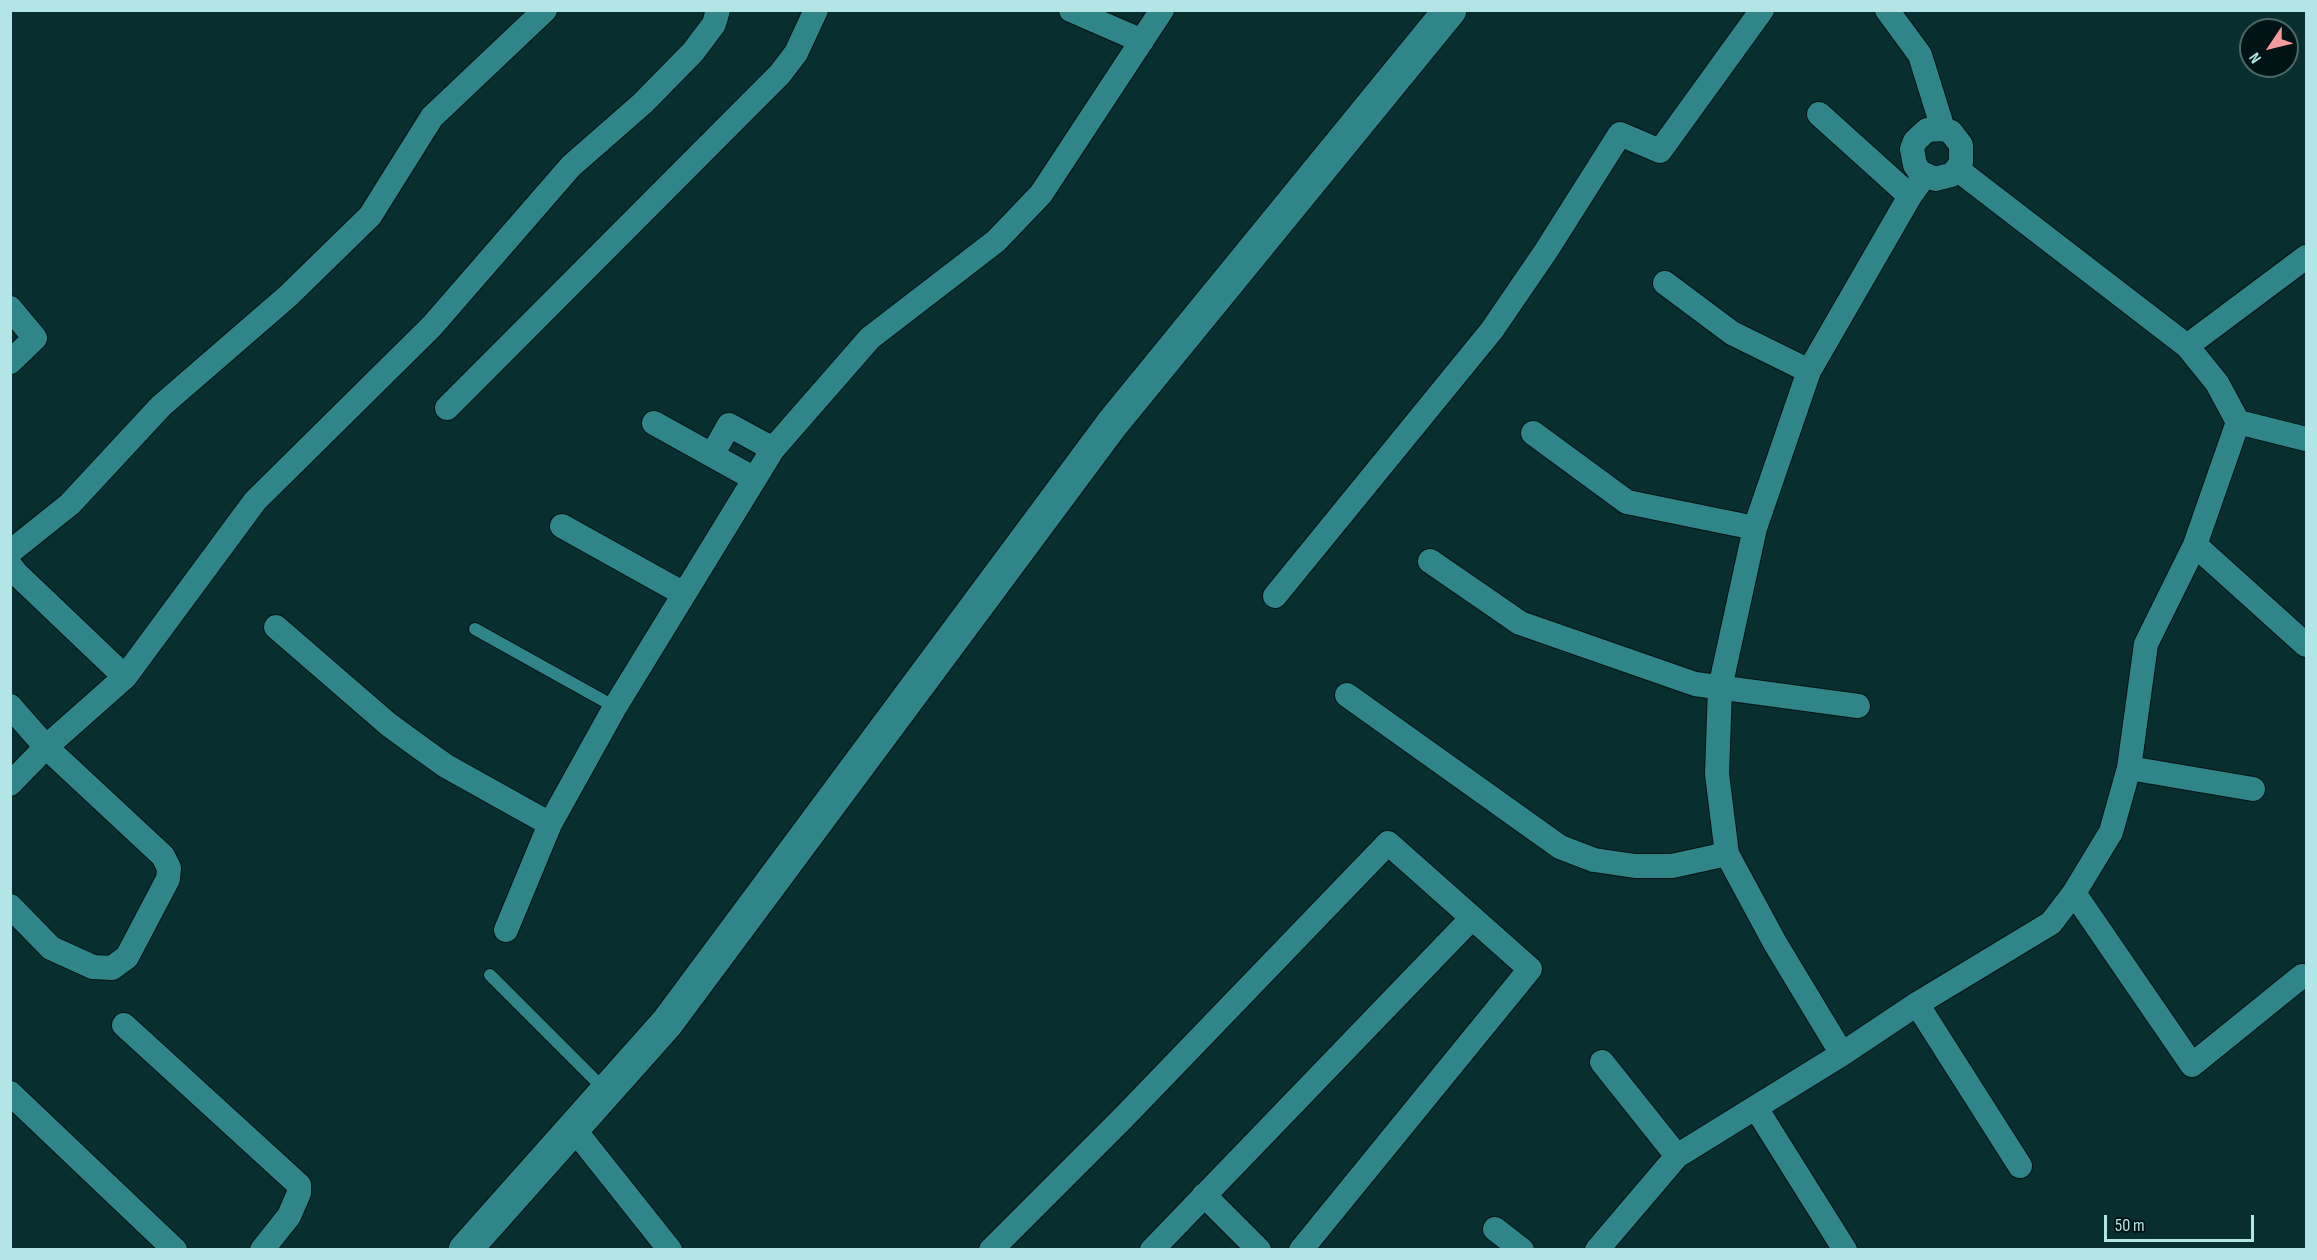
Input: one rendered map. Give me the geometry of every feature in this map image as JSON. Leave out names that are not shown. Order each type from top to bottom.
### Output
[{"type":"street","points":[[10,552],[70,504],[161,406],[288,296],[370,216],[432,117],[546,10]]},
{"type":"street","points":[[10,784],[46,747],[125,677],[255,501],[432,326],[571,166],[643,103],[693,52],[714,24],[718,10]]},
{"type":"street","points":[[447,408],[780,74],[796,53],[816,10]]},
{"type":"street","points":[[1071,10],[1142,41]]},
{"type":"street","points":[[507,930],[550,824],[615,707],[753,478],[773,449],[870,338],[996,241],[1041,194],[1162,10]]},
{"type":"street","points":[[465,1250],[667,1023],[1112,424],[1450,10]]},
{"type":"street","points":[[1275,596],[1492,330],[1546,251],[1620,134],[1659,151],[1762,10]]},
{"type":"street","points":[[1887,10],[1920,55],[1944,129]]},
{"type":"street","points":[[1819,114],[1910,196]]},
{"type":"street","points":[[1944,129],[1951,132],[1961,145],[1961,162],[1957,169],[1943,178],[1935,178],[1925,175],[1915,165],[1912,157],[1915,141],[1927,130],[1944,129]]},
{"type":"street","points":[[1957,169],[2187,346],[2217,383],[2238,422],[2307,439]]},
{"type":"street","points":[[1842,1054],[1774,943],[1727,854],[1717,774],[1720,688],[1755,528],[1809,371],[1910,196],[1925,175]]},
{"type":"street","points":[[2187,346],[2307,258]]},
{"type":"street","points":[[1665,283],[1732,333],[1809,371]]},
{"type":"street","points":[[10,308],[35,338],[10,362]]},
{"type":"street","points":[[1597,1250],[1677,1156],[1842,1054],[1917,1004],[2051,923],[2074,893],[2111,832],[2128,768],[2146,644],[2194,545],[2238,422]]},
{"type":"street","points":[[654,423],[753,478]]},
{"type":"street","points":[[712,455],[729,425],[773,449]]},
{"type":"street","points":[[1533,433],[1628,502],[1755,528]]},
{"type":"street","points":[[562,526],[684,594]]},
{"type":"street","points":[[2194,545],[2307,645]]},
{"type":"street","points":[[1430,561],[1520,623],[1695,684],[1857,706]]},
{"type":"street","points":[[10,564],[17,574],[125,677]]},
{"type":"street","points":[[276,627],[388,724],[418,746],[446,766],[550,824]]},
{"type":"street","points":[[1347,695],[1560,847],[1594,860],[1635,866],[1672,866],[1727,854]]},
{"type":"street","points":[[10,706],[46,747],[163,856],[169,867],[168,879],[127,957],[112,968],[93,967],[51,948],[10,906]]},
{"type":"street","points":[[2128,768],[2253,789]]},
{"type":"street","points":[[991,1250],[1124,1117],[1388,843],[1530,969],[1301,1250]]},
{"type":"street","points":[[2074,893],[2192,1065],[2302,976]]},
{"type":"street","points":[[1152,1250],[1471,919]]},
{"type":"street","points":[[1917,1004],[2020,1166]]},
{"type":"street","points":[[124,1025],[299,1185],[299,1193],[289,1216],[262,1250]]},
{"type":"street","points":[[1602,1062],[1677,1156]]},
{"type":"street","points":[[10,1093],[175,1250]]},
{"type":"street","points":[[1756,1108],[1845,1250]]},
{"type":"street","points":[[573,1128],[670,1250]]},
{"type":"street","points":[[1204,1195],[1259,1250]]},
{"type":"street","points":[[1495,1229],[1522,1250]]},
{"type":"lane","points":[[475,629],[615,707]]},
{"type":"lane","points":[[490,975],[606,1091]]}]
